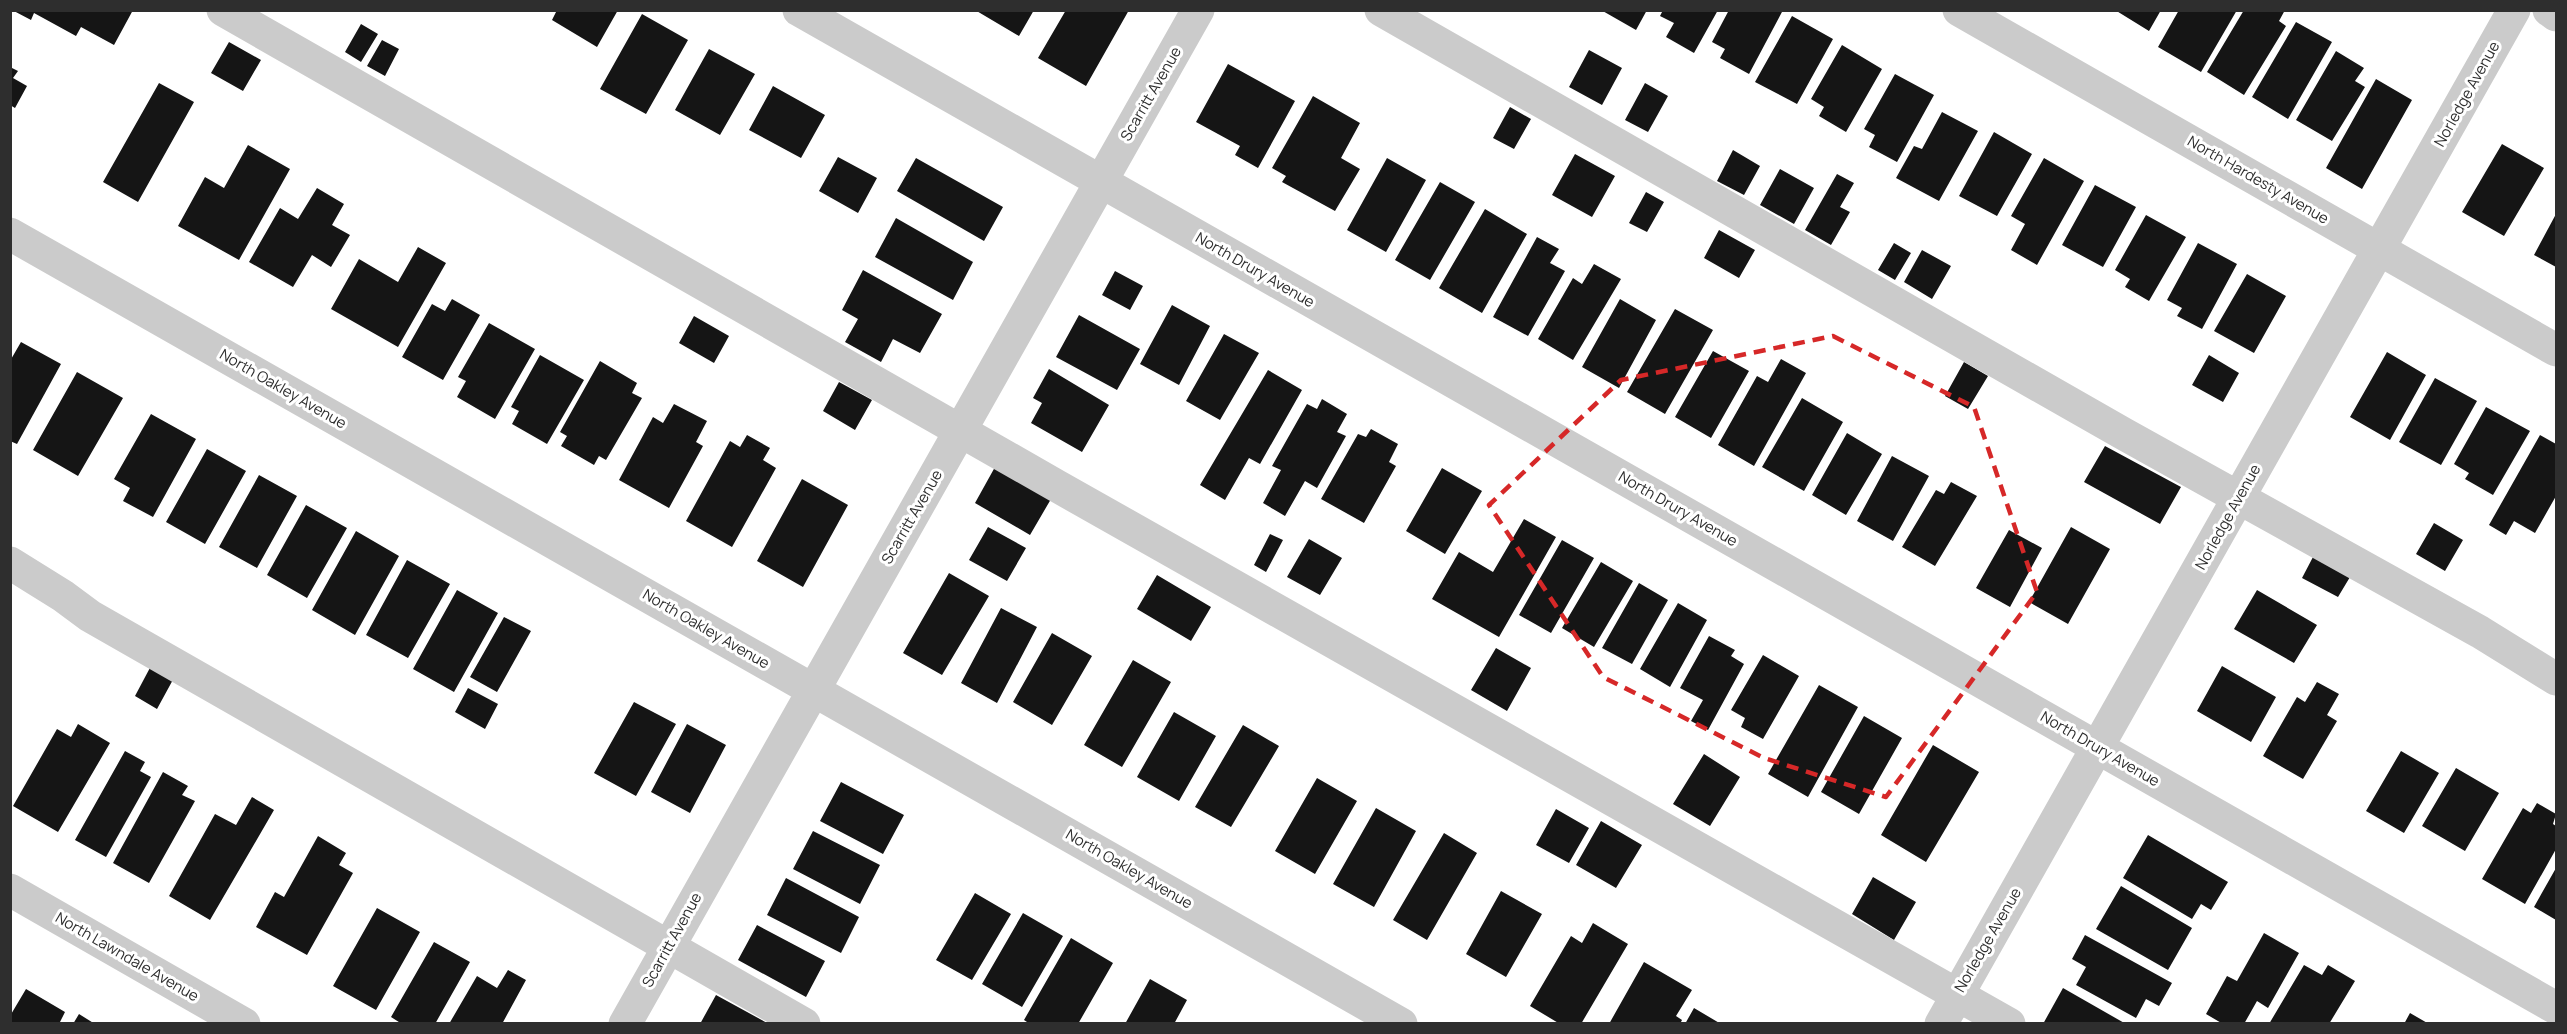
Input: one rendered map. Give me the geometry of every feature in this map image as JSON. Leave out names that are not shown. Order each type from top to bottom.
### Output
[{"type":"street","points":[[223,10],[2009,1023]]},
{"type":"street","name":"North Drury Avenue","points":[[799,10],[2556,1008]]},
{"type":"street","name":"Scarritt Avenue","points":[[625,1023],[1198,10]]},
{"type":"street","points":[[1381,10],[2239,498],[2480,632],[2556,679]]},
{"type":"street","name":"Norledge Avenue","points":[[1941,1023],[2514,10]]},
{"type":"street","points":[[2549,10],[2556,15]]},
{"type":"street","name":"North Hardesty Avenue","points":[[1972,13],[2556,350]]},
{"type":"street","name":"North Oakley Avenue","points":[[10,234],[1401,1023]]},
{"type":"street","points":[[10,564],[55,591],[90,616],[804,1023]]},
{"type":"street","name":"North Lawndale Avenue","points":[[10,890],[244,1023]]},
{"type":"highlighted area","points":[[1833,336],[1974,407],[2037,592],[1886,797],[1764,758],[1603,677],[1489,505],[1621,380]]},
{"type":"building","points":[[12,10],[133,10],[114,45],[81,27],[76,36],[34,13],[31,20]]},
{"type":"building","points":[[557,10],[618,10],[597,47],[552,20]]},
{"type":"building","points":[[975,10],[1034,10],[1019,36]]},
{"type":"building","points":[[1066,10],[1129,10],[1086,86],[1038,58]]},
{"type":"building","points":[[1601,10],[1647,10],[1636,30]]},
{"type":"building","points":[[1663,10],[1718,10],[1694,53],[1666,37],[1674,23],[1660,16]]},
{"type":"building","points":[[1729,10],[1783,10],[1749,74],[1720,58],[1725,49],[1712,42]]},
{"type":"building","points":[[2115,10],[2161,10],[2149,31]]},
{"type":"building","points":[[2179,10],[2237,10],[2201,72],[2158,47]]},
{"type":"building","points":[[2244,10],[2285,10],[2279,21],[2286,26],[2244,95],[2207,72]]},
{"type":"building","points":[[642,14],[688,40],[646,114],[600,89]]},
{"type":"building","points":[[1792,16],[1833,39],[1797,104],[1755,82]]},
{"type":"building","points":[[2296,22],[2332,42],[2288,119],[2252,97]]},
{"type":"building","points":[[361,24],[378,34],[361,62],[345,52]]},
{"type":"building","points":[[382,40],[399,49],[385,76],[367,66]]},
{"type":"building","points":[[229,42],[261,60],[243,91],[211,73]]},
{"type":"building","points":[[1842,45],[1882,69],[1846,132],[1819,116],[1824,107],[1811,99]]},
{"type":"building","points":[[709,49],[755,74],[720,135],[675,110]]},
{"type":"building","points":[[1589,50],[1622,68],[1602,105],[1569,87]]},
{"type":"building","points":[[2336,51],[2364,68],[2355,81],[2365,87],[2332,141],[2296,120]]},
{"type":"building","points":[[1228,64],[1295,101],[1258,168],[1235,155],[1240,146],[1196,122]]},
{"type":"building","points":[[10,67],[18,71],[13,78],[27,86],[15,108],[10,105]]},
{"type":"building","points":[[1895,74],[1934,95],[1897,162],[1869,147],[1875,135],[1864,129]]},
{"type":"building","points":[[2376,79],[2412,100],[2362,189],[2326,168]]},
{"type":"building","points":[[159,83],[194,102],[138,202],[103,182]]},
{"type":"building","points":[[1645,83],[1668,96],[1648,132],[1625,120]]},
{"type":"building","points":[[773,86],[825,115],[801,158],[749,130]]},
{"type":"building","points":[[1313,96],[1360,123],[1341,158],[1360,169],[1335,211],[1282,182],[1286,176],[1272,168]]},
{"type":"building","points":[[1510,107],[1531,119],[1514,149],[1493,138]]},
{"type":"building","points":[[1942,112],[1978,131],[1939,201],[1896,178],[1914,146],[1922,149]]},
{"type":"building","points":[[1994,132],[2032,154],[1997,216],[1959,196]]},
{"type":"building","points":[[2502,144],[2544,168],[2504,236],[2462,212]]},
{"type":"building","points":[[248,145],[290,169],[239,260],[178,226],[205,177],[224,188]]},
{"type":"building","points":[[1733,150],[1760,166],[1744,195],[1717,181]]},
{"type":"building","points":[[1575,154],[1615,176],[1592,217],[1552,195]]},
{"type":"building","points":[[838,157],[877,178],[858,213],[819,191]]},
{"type":"building","points":[[916,158],[1003,207],[984,241],[897,191]]},
{"type":"building","points":[[1387,158],[1426,180],[1386,252],[1347,230]]},
{"type":"building","points":[[2044,158],[2084,181],[2037,265],[2011,250],[2025,224],[2011,216]]},
{"type":"building","points":[[1780,169],[1814,188],[1794,224],[1760,205]]},
{"type":"building","points":[[1837,174],[1854,183],[1840,207],[1850,212],[1831,245],[1805,230]]},
{"type":"building","points":[[1440,182],[1475,202],[1430,280],[1395,260]]},
{"type":"building","points":[[2095,185],[2136,207],[2103,267],[2062,245]]},
{"type":"building","points":[[317,188],[344,204],[332,225],[350,235],[331,267],[312,255],[293,287],[249,262],[280,208],[298,219]]},
{"type":"building","points":[[1646,192],[1664,202],[1647,232],[1629,223]]},
{"type":"building","points":[[1485,209],[1527,234],[1482,313],[1439,288]]},
{"type":"building","points":[[2556,214],[2556,267],[2534,255]]},
{"type":"building","points":[[2146,215],[2186,237],[2149,301],[2125,287],[2130,279],[2115,270]]},
{"type":"building","points":[[896,218],[973,262],[953,300],[875,257]]},
{"type":"building","points":[[1719,230],[1755,250],[1739,278],[1704,258]]},
{"type":"building","points":[[1537,237],[1559,249],[1550,263],[1565,271],[1528,336],[1493,317]]},
{"type":"building","points":[[1894,243],[1911,253],[1895,280],[1878,270]]},
{"type":"building","points":[[2198,243],[2237,264],[2202,329],[2177,316],[2182,308],[2167,300]]},
{"type":"building","points":[[418,247],[446,263],[398,347],[331,309],[359,259],[398,282]]},
{"type":"building","points":[[1922,250],[1951,266],[1932,299],[1904,282]]},
{"type":"building","points":[[1594,264],[1621,279],[1573,360],[1538,339],[1573,278],[1582,284]]},
{"type":"building","points":[[863,270],[942,314],[920,353],[893,339],[881,362],[845,342],[858,319],[842,310]]},
{"type":"building","points":[[1115,271],[1143,286],[1130,310],[1102,295]]},
{"type":"building","points":[[2247,274],[2286,296],[2254,353],[2214,331]]},
{"type":"building","points":[[452,299],[480,315],[443,380],[402,357],[432,304],[445,311]]},
{"type":"building","points":[[1620,299],[1656,320],[1619,388],[1582,367]]},
{"type":"building","points":[[1172,305],[1210,326],[1179,385],[1140,364]]},
{"type":"building","points":[[1675,309],[1713,330],[1665,414],[1627,392]]},
{"type":"building","points":[[1079,315],[1140,349],[1117,390],[1056,357]]},
{"type":"building","points":[[694,316],[729,336],[714,363],[679,343]]},
{"type":"building","points":[[489,323],[535,349],[495,419],[457,397],[466,381],[458,377]]},
{"type":"building","points":[[1224,334],[1259,353],[1220,420],[1186,401]]},
{"type":"building","points":[[21,342],[61,364],[17,444],[10,441],[10,361]]},
{"type":"building","points":[[1713,351],[1749,371],[1711,438],[1675,417]]},
{"type":"building","points":[[2387,352],[2426,375],[2390,440],[2350,417]]},
{"type":"building","points":[[540,355],[584,380],[547,444],[512,424],[519,411],[511,407]]},
{"type":"building","points":[[2209,355],[2239,373],[2223,402],[2192,385]]},
{"type":"building","points":[[1781,359],[1806,373],[1754,466],[1718,445],[1757,376],[1768,382]]},
{"type":"building","points":[[600,361],[637,383],[632,393],[642,398],[606,460],[599,456],[594,465],[561,446],[567,436],[560,432]]},
{"type":"building","points":[[1964,362],[1988,376],[1968,409],[1945,396]]},
{"type":"building","points":[[1049,369],[1109,405],[1082,452],[1031,423],[1042,403],[1033,398]]},
{"type":"building","points":[[1268,370],[1302,390],[1260,464],[1249,458],[1225,500],[1200,485]]},
{"type":"building","points":[[77,372],[123,398],[78,476],[33,450]]},
{"type":"building","points":[[2435,378],[2477,401],[2441,465],[2399,442]]},
{"type":"building","points":[[839,382],[872,400],[855,430],[823,411]]},
{"type":"building","points":[[1802,398],[1843,422],[1804,491],[1762,467]]},
{"type":"building","points":[[1322,399],[1347,414],[1337,432],[1346,436],[1317,488],[1305,481],[1285,516],[1263,503],[1281,470],[1272,466],[1307,404],[1317,409]]},
{"type":"building","points":[[674,404],[707,421],[696,442],[703,446],[669,508],[619,480],[653,417],[663,423]]},
{"type":"building","points":[[2486,407],[2530,431],[2493,495],[2465,479],[2469,473],[2454,464]]},
{"type":"building","points":[[151,414],[196,439],[153,517],[123,501],[130,488],[114,479]]},
{"type":"building","points":[[1371,429],[1398,444],[1389,462],[1396,466],[1364,523],[1321,499],[1358,434],[1366,437]]},
{"type":"building","points":[[1847,433],[1882,454],[1846,515],[1812,495]]},
{"type":"building","points":[[747,435],[770,448],[763,460],[776,468],[732,547],[686,521],[730,441],[740,447]]},
{"type":"building","points":[[2540,435],[2556,444],[2556,496],[2535,533],[2514,521],[2506,535],[2489,525]]},
{"type":"building","points":[[2105,446],[2181,487],[2160,524],[2084,482]]},
{"type":"building","points":[[207,449],[246,471],[205,544],[166,522]]},
{"type":"building","points":[[1892,456],[1929,476],[1893,541],[1857,521]]},
{"type":"building","points":[[995,467],[1051,499],[1030,535],[975,503]]},
{"type":"building","points":[[1442,468],[1482,491],[1445,554],[1406,531]]},
{"type":"building","points":[[259,475],[297,496],[257,568],[219,547]]},
{"type":"building","points":[[802,479],[848,505],[803,587],[757,561]]},
{"type":"building","points":[[1951,482],[1977,496],[1935,566],[1902,547],[1936,490],[1944,494]]},
{"type":"building","points":[[306,505],[347,528],[307,598],[267,575]]},
{"type":"building","points":[[1524,519],[1556,537],[1499,637],[1432,599],[1459,552],[1493,572]]},
{"type":"building","points":[[2434,523],[2463,540],[2445,571],[2416,554]]},
{"type":"building","points":[[988,527],[1026,548],[1007,581],[969,560]]},
{"type":"building","points":[[2071,527],[2110,549],[2068,624],[2029,602]]},
{"type":"building","points":[[2009,530],[2042,548],[2010,607],[1976,588]]},
{"type":"building","points":[[356,531],[399,556],[355,635],[312,610]]},
{"type":"building","points":[[1270,534],[1283,540],[1266,572],[1254,565]]},
{"type":"building","points":[[1309,539],[1342,558],[1320,595],[1287,577]]},
{"type":"building","points":[[1562,540],[1594,558],[1551,633],[1519,615]]},
{"type":"building","points":[[2313,557],[2350,577],[2338,597],[2302,578]]},
{"type":"building","points":[[407,560],[450,584],[408,658],[366,635]]},
{"type":"building","points":[[1601,562],[1633,581],[1594,647],[1562,628]]},
{"type":"building","points":[[949,573],[989,596],[942,675],[903,653]]},
{"type":"building","points":[[1157,575],[1211,607],[1191,641],[1137,609]]},
{"type":"building","points":[[1639,583],[1668,600],[1632,664],[1602,648]]},
{"type":"building","points":[[457,590],[498,613],[454,692],[413,669]]},
{"type":"building","points":[[2257,590],[2317,625],[2294,663],[2234,629]]},
{"type":"building","points":[[1678,603],[1707,620],[1670,687],[1640,669]]},
{"type":"building","points":[[1001,608],[1037,627],[997,703],[961,683]]},
{"type":"building","points":[[504,617],[531,631],[497,692],[470,677]]},
{"type":"building","points":[[1052,633],[1092,656],[1052,725],[1013,702]]},
{"type":"building","points":[[1709,636],[1735,650],[1731,656],[1744,664],[1708,730],[1691,721],[1703,700],[1680,688]]},
{"type":"building","points":[[1496,648],[1531,668],[1507,711],[1471,690]]},
{"type":"building","points":[[1763,655],[1799,676],[1763,739],[1741,727],[1745,718],[1731,710]]},
{"type":"building","points":[[1133,660],[1171,682],[1122,767],[1084,745]]},
{"type":"building","points":[[152,664],[175,676],[157,709],[135,696]]},
{"type":"building","points":[[2222,666],[2276,697],[2251,742],[2197,711]]},
{"type":"building","points":[[2317,682],[2339,694],[2327,715],[2337,721],[2303,779],[2263,756],[2297,697],[2305,702]]},
{"type":"building","points":[[1819,685],[1858,707],[1808,797],[1768,774]]},
{"type":"building","points":[[468,688],[498,704],[485,729],[455,712]]},
{"type":"building","points":[[634,702],[676,724],[636,796],[594,773]]},
{"type":"building","points":[[1174,712],[1216,736],[1179,801],[1137,777]]},
{"type":"building","points":[[1864,716],[1902,738],[1859,814],[1821,792]]},
{"type":"building","points":[[78,724],[110,743],[58,832],[13,806],[57,729],[71,737]]},
{"type":"building","points":[[687,724],[726,745],[690,813],[651,792]]},
{"type":"building","points":[[1243,725],[1279,746],[1231,827],[1195,807]]},
{"type":"building","points":[[1933,745],[1979,772],[1926,862],[1881,835]]},
{"type":"building","points":[[125,751],[145,762],[140,771],[151,777],[106,857],[75,840]]},
{"type":"building","points":[[2401,751],[2439,773],[2404,833],[2366,811]]},
{"type":"building","points":[[1704,754],[1740,777],[1710,826],[1673,804]]},
{"type":"building","points":[[2456,768],[2499,793],[2465,851],[2422,826]]},
{"type":"building","points":[[163,772],[188,786],[182,795],[195,801],[149,883],[113,863]]},
{"type":"building","points":[[1317,778],[1357,801],[1315,874],[1275,851]]},
{"type":"building","points":[[841,782],[904,815],[883,854],[820,821]]},
{"type":"building","points":[[252,797],[274,810],[210,920],[169,896],[215,814],[236,825]]},
{"type":"building","points":[[2537,803],[2556,814],[2553,824],[2556,826],[2556,849],[2525,904],[2482,879],[2523,808],[2531,813]]},
{"type":"building","points":[[1376,808],[1416,831],[1374,907],[1333,884]]},
{"type":"building","points":[[1556,809],[1589,828],[1569,863],[1536,845]]},
{"type":"building","points":[[1601,821],[1642,845],[1616,888],[1576,865]]},
{"type":"building","points":[[813,831],[880,865],[860,904],[793,869]]},
{"type":"building","points":[[1444,833],[1477,853],[1427,940],[1393,920]]},
{"type":"building","points":[[2148,835],[2228,882],[2211,910],[2201,904],[2192,919],[2123,878]]},
{"type":"building","points":[[318,836],[346,853],[339,865],[353,873],[307,955],[256,927],[275,892],[284,897]]},
{"type":"building","points":[[2556,868],[2556,920],[2534,907]]},
{"type":"building","points":[[1873,877],[1916,902],[1894,940],[1852,914]]},
{"type":"building","points":[[786,878],[859,917],[841,953],[767,915]]},
{"type":"building","points":[[2121,886],[2192,928],[2168,970],[2096,929]]},
{"type":"building","points":[[1501,891],[1542,914],[1506,977],[1466,954]]},
{"type":"building","points":[[975,893],[1011,914],[972,980],[936,960]]},
{"type":"building","points":[[377,908],[420,932],[376,1010],[333,986]]},
{"type":"building","points":[[1023,913],[1063,936],[1022,1007],[982,984]]},
{"type":"building","points":[[1593,923],[1628,944],[1581,1024],[1560,1024],[1530,1006],[1571,936],[1582,943]]},
{"type":"building","points":[[757,925],[825,961],[806,997],[738,960]]},
{"type":"building","points":[[2264,933],[2299,953],[2268,1008],[2257,1001],[2244,1024],[2223,1024],[2206,1014],[2227,976],[2237,981]]},
{"type":"building","points":[[2085,935],[2172,983],[2159,1006],[2146,999],[2136,1018],[2076,985],[2086,967],[2072,959]]},
{"type":"building","points":[[1071,938],[1113,963],[1078,1024],[1030,1024],[1024,1020]]},
{"type":"building","points":[[434,942],[470,962],[435,1024],[402,1024],[391,1017]]},
{"type":"building","points":[[1644,962],[1692,990],[1676,1016],[1682,1020],[1680,1024],[1609,1024]]},
{"type":"building","points":[[2304,965],[2322,975],[2328,965],[2355,981],[2329,1024],[2269,1024]]},
{"type":"building","points":[[508,970],[526,980],[502,1024],[449,1024],[477,976],[497,988]]},
{"type":"building","points":[[1150,979],[1187,1000],[1174,1024],[1125,1024]]},
{"type":"building","points":[[2063,988],[2126,1024],[2043,1024]]},
{"type":"building","points":[[26,989],[65,1012],[59,1024],[10,1024],[10,1016]]},
{"type":"building","points":[[716,995],[769,1024],[700,1024]]},
{"type":"building","points":[[1694,1008],[1721,1024],[1685,1024]]},
{"type":"building","points":[[2410,1013],[2429,1024],[2404,1024]]},
{"type":"building","points":[[79,1014],[95,1024],[73,1024]]}]
